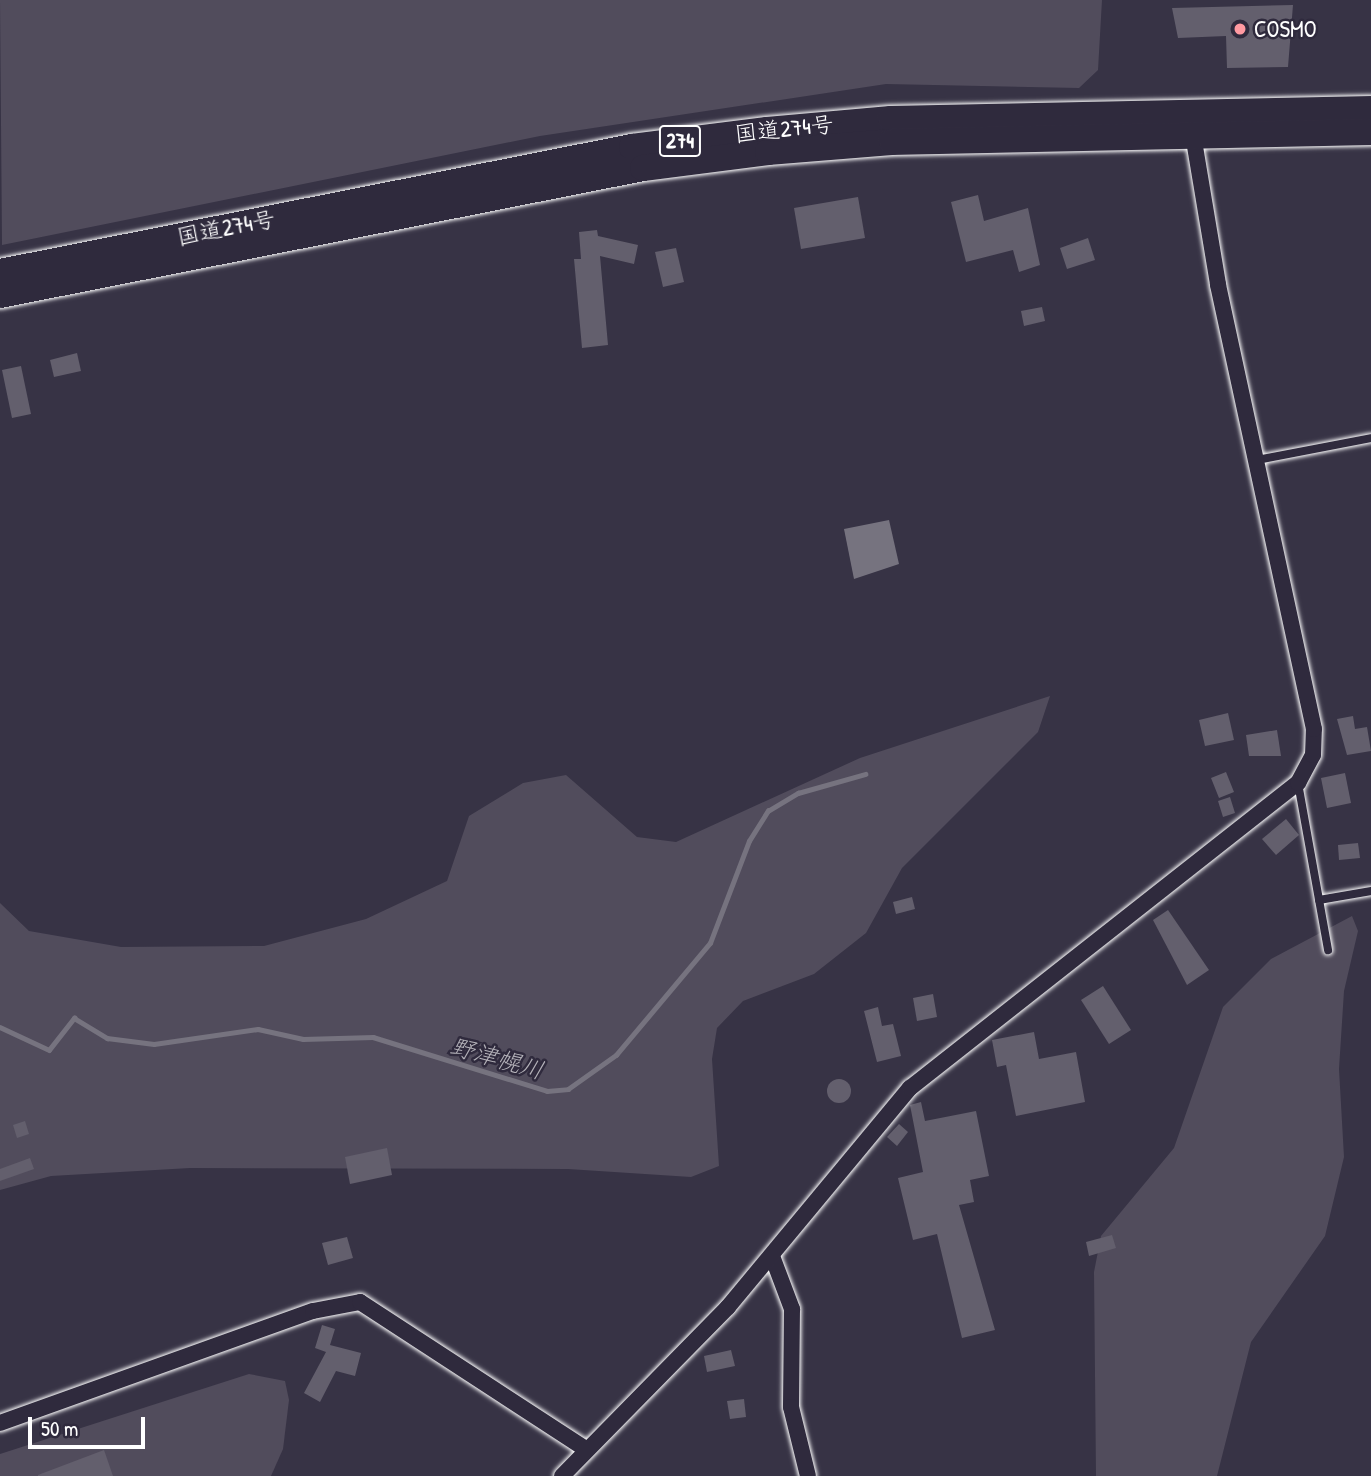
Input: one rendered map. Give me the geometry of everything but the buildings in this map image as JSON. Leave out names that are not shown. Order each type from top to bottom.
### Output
[{"type":"highway","name":"国道274号","points":[[0,295],[643,168],[892,142],[1193,125],[1371,109]]},
{"type":"highway","name":"国道274号","points":[[0,272],[632,147],[891,119],[1193,125],[1371,132]]},
{"type":"street","points":[[562,1476],[584,1448],[772,1256],[910,1088],[1298,783],[1313,755],[1314,729],[1257,460],[1193,125]]},
{"type":"street","points":[[772,1256],[792,1309],[791,1407],[808,1476]]},
{"type":"street","points":[[0,1423],[313,1311],[360,1302],[584,1448]]},
{"type":"lane","points":[[1257,460],[1371,438]]},
{"type":"lane","points":[[1298,783],[1328,950]]},
{"type":"lane","points":[[1319,900],[1371,891]]},
{"type":"shaded area","points":[[0,0],[1102,0],[1098,70],[1079,88],[886,84],[540,136],[2,245]]},
{"type":"shaded area","points":[[889,520],[899,564],[854,579],[844,529]]},
{"type":"shaded area","points":[[1050,696],[1038,732],[902,868],[866,933],[814,974],[743,1001],[717,1028],[712,1059],[719,1166],[691,1177],[568,1169],[190,1168],[51,1176],[0,1190],[0,903],[29,931],[121,947],[264,946],[366,919],[447,881],[469,816],[523,783],[566,775],[637,837],[676,842],[860,758]]},
{"type":"shaded area","points":[[1352,916],[1358,931],[1344,991],[1339,1069],[1344,1157],[1325,1236],[1251,1342],[1217,1476],[1096,1476],[1094,1272],[1101,1236],[1174,1148],[1223,1007],[1271,959]]},
{"type":"shaded area","points":[[249,1374],[285,1381],[289,1400],[283,1449],[271,1476],[0,1476],[0,1454]]},
{"type":"waterway","name":"野津幌川","points":[[0,1027],[49,1050],[74,1018],[107,1038],[154,1044],[258,1029],[303,1039],[373,1037],[547,1091],[568,1089],[616,1055],[710,943],[749,841],[768,811],[798,793],[865,774]]},
{"type":"place","name":"COSMO","points":[[1240,29]]}]
